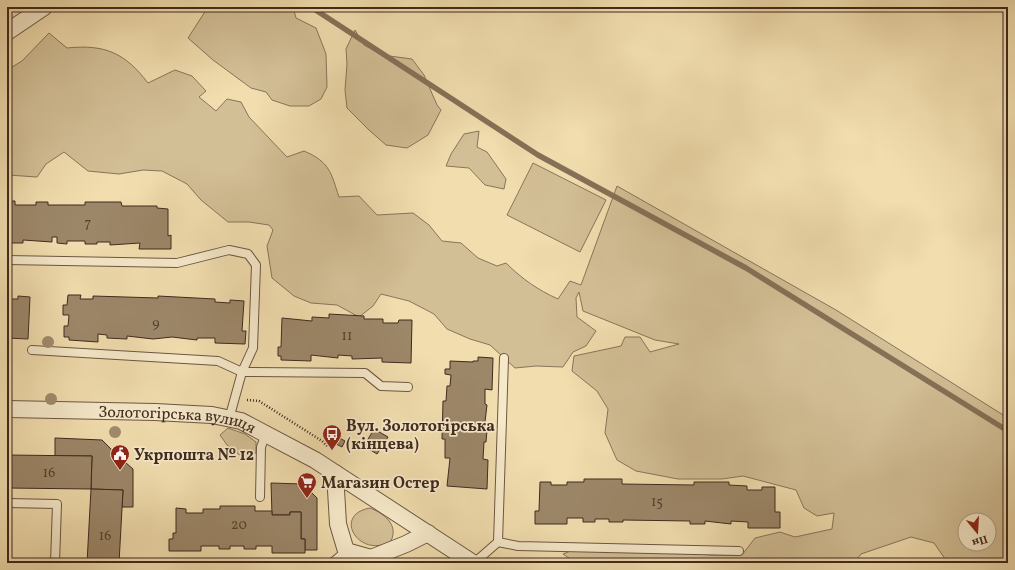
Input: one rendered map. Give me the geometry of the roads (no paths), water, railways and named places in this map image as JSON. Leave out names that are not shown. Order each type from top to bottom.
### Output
[{"type":"street","points":[[7,32],[44,7]]},
{"type":"street","name":"Золотогірська вулиця","points":[[7,410],[155,412],[212,415],[241,421],[314,460],[474,563]]},
{"type":"street","points":[[335,473],[338,524],[346,551],[371,558],[406,544],[428,533]]},
{"type":"lane","points":[[7,260],[177,263],[229,250],[248,254],[256,265],[253,348],[242,372],[228,419]]},
{"type":"lane","points":[[32,350],[218,360],[242,372],[365,372],[381,386],[408,387]]},
{"type":"lane","points":[[474,563],[498,542],[504,358]]},
{"type":"lane","points":[[260,497],[261,447],[266,434]]},
{"type":"lane","points":[[7,502],[57,504],[55,563]]},
{"type":"lane","points":[[498,542],[518,546],[739,551]]},
{"type":"lane","points":[[332,563],[346,551]]},
{"type":"waterway","points":[[311,7],[538,155],[746,268],[1008,431]]},
{"type":"place","name":"Вул. Золотогірська (кінцева)","points":[[332,451]]},
{"type":"place","name":"Укрпошта № 12","points":[[120,471]]},
{"type":"place","name":"Магазин Остер","points":[[307,499]]}]
